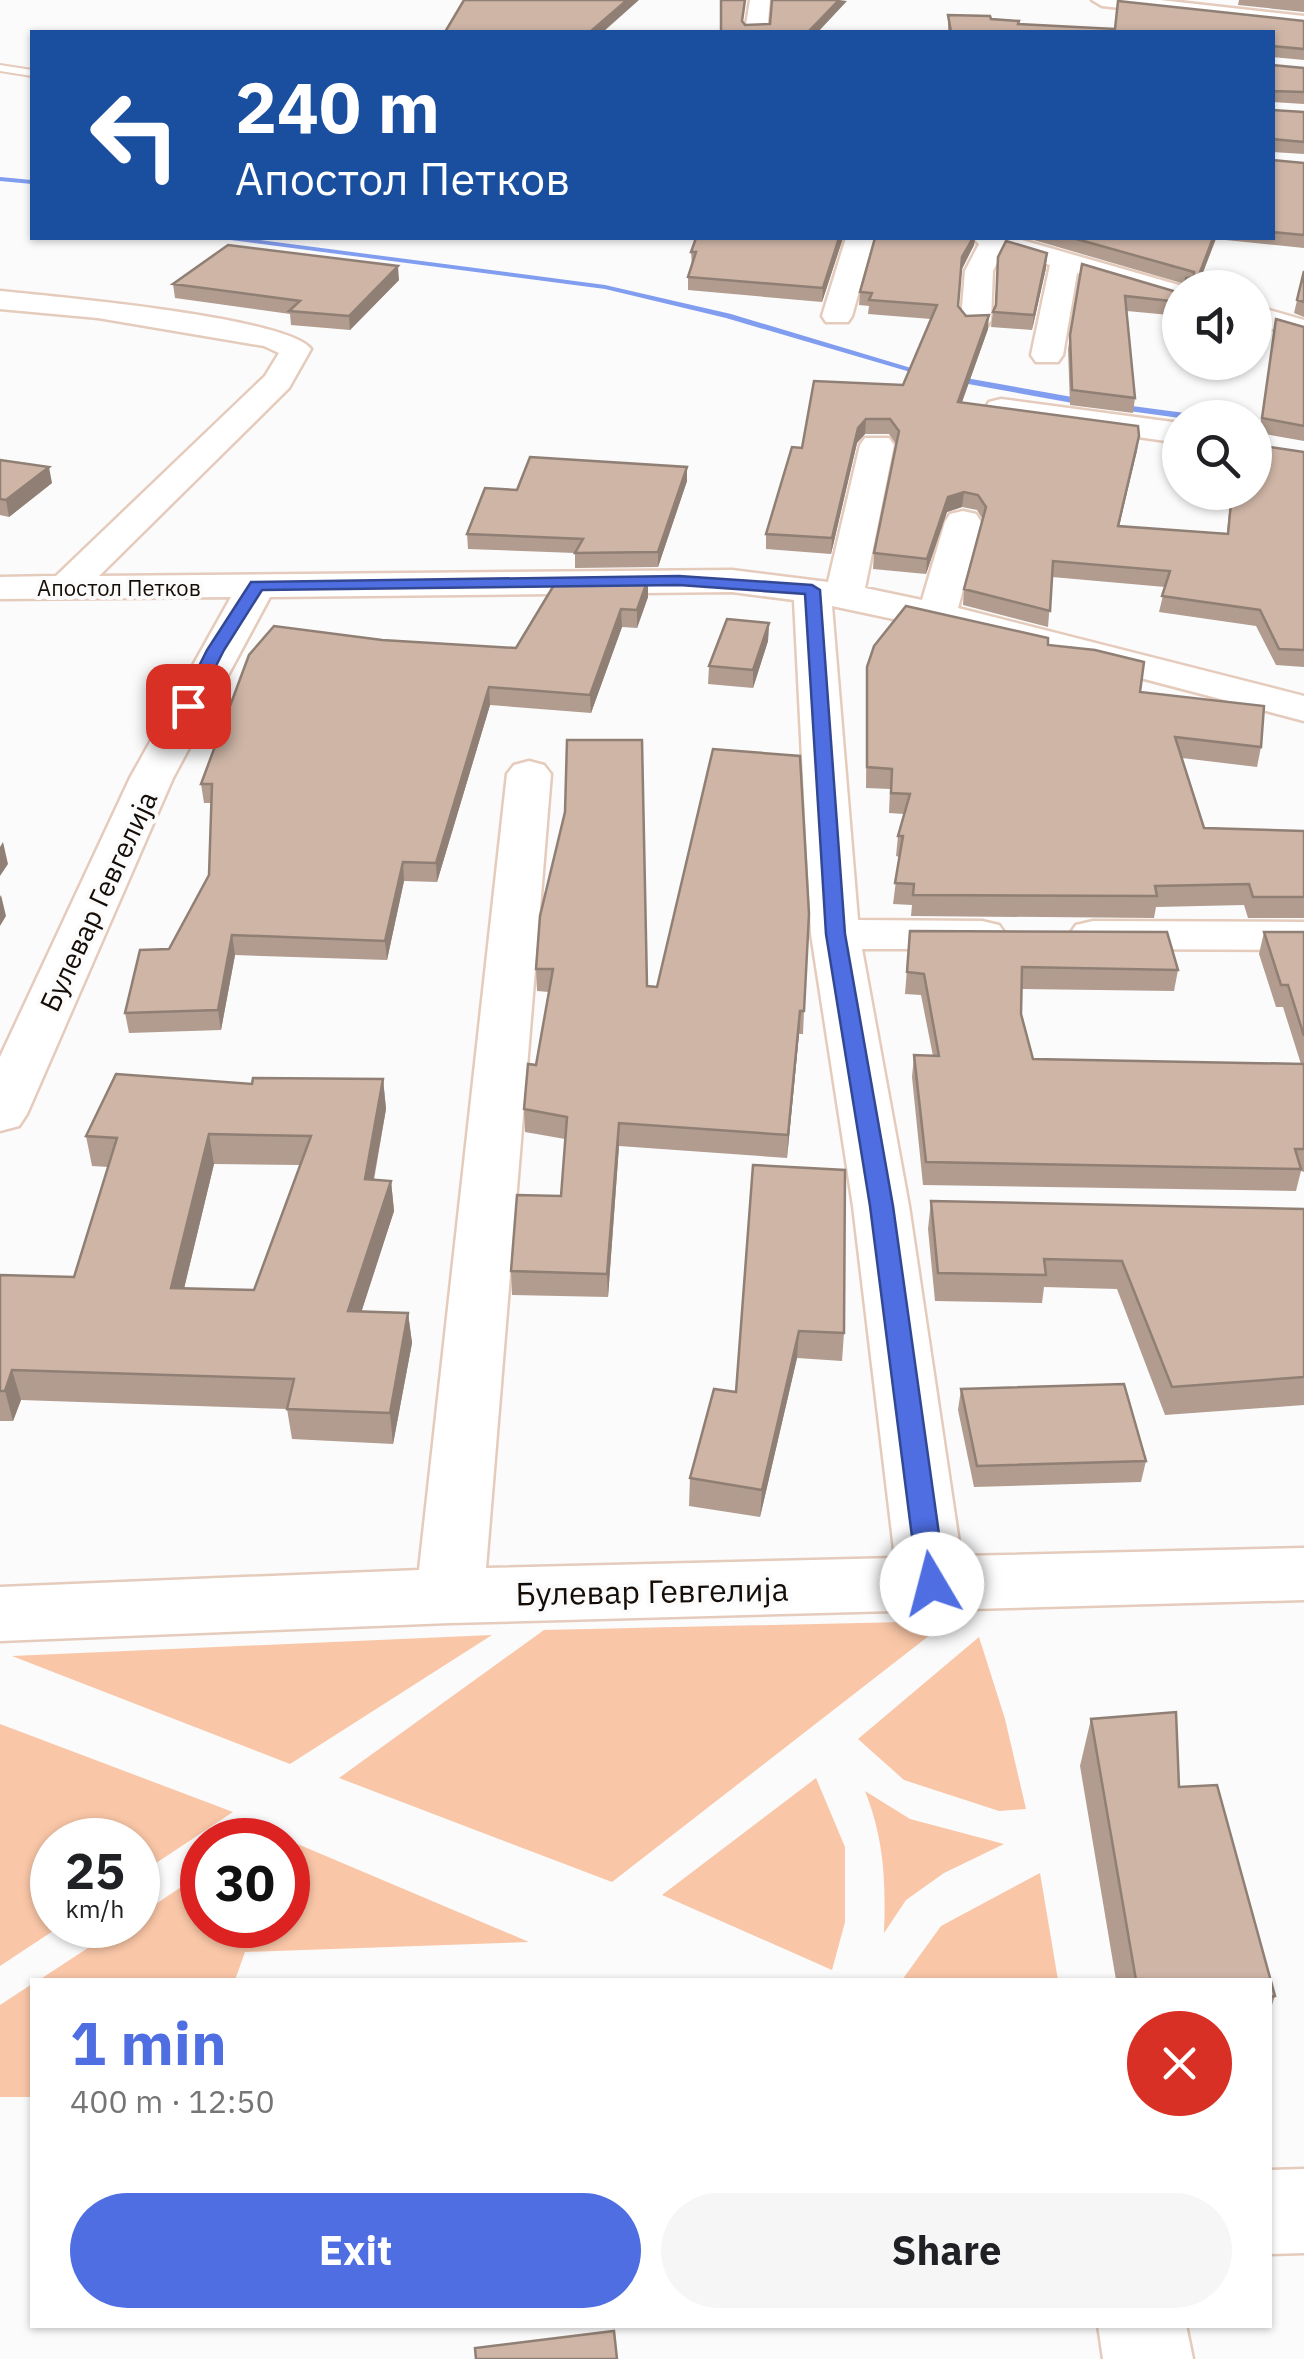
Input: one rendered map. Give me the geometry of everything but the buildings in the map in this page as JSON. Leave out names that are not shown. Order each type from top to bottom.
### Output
[{"type":"street","points":[[756,30],[760,0]]},
{"type":"street","points":[[1102,0],[1304,22]]},
{"type":"street","points":[[836,316],[859,240]]},
{"type":"street","points":[[976,320],[978,271],[991,240]]},
{"type":"street","points":[[995,240],[1162,289]]},
{"type":"street","points":[[1047,355],[1065,260]]},
{"type":"street","points":[[0,300],[98,309],[272,338],[296,349],[278,381],[66,587]]},
{"type":"street","points":[[1272,320],[1304,329]]},
{"type":"street","points":[[983,407],[1162,431]]},
{"type":"street","points":[[877,446],[828,593],[836,934],[881,1206],[932,1584]]},
{"type":"street","points":[[936,616],[963,522]]},
{"type":"street","name":"Апостол Петков","points":[[0,588],[679,580],[828,593],[936,616],[1304,709]]},
{"type":"street","name":"Булевар Гевгелија","points":[[0,1114],[174,733],[216,650],[257,586]]},
{"type":"street","points":[[450,1596],[529,774]]},
{"type":"street","points":[[836,934],[1304,936]]},
{"type":"street","points":[[881,1206],[939,1207]]},
{"type":"street","name":"Булевар Гевгелија","points":[[0,1614],[450,1596],[1304,1574]]},
{"type":"street","points":[[1272,2212],[1304,2211]]},
{"type":"street","points":[[1143,2328],[1148,2359]]},
{"type":"lane","points":[[0,68],[30,72]]},
{"type":"shaded area","points":[[948,1621],[612,1882],[339,1778],[544,1630]]},
{"type":"shaded area","points":[[492,1635],[290,1764],[12,1656]]},
{"type":"shaded area","points":[[979,1637],[1005,1719],[1026,1809],[999,1811],[904,1780],[858,1739]]},
{"type":"shaded area","points":[[0,1724],[233,1812],[224,1818],[180,1818],[180,1847],[160,1860],[160,1818],[30,1818],[30,1946],[0,1966]]},
{"type":"shaded area","points":[[816,1778],[845,1847],[845,1922],[832,1970],[662,1895]]},
{"type":"shaded area","points":[[865,1791],[910,1819],[1004,1844],[944,1873],[906,1900],[884,1933],[882,1860]]},
{"type":"shaded area","points":[[310,1849],[529,1942],[245,1952],[236,1978],[42,1978],[88,1948],[160,1948],[160,1901],[180,1888],[180,1948],[310,1948]]},
{"type":"shaded area","points":[[1040,1873],[1058,1978],[903,1978],[941,1926]]},
{"type":"shaded area","points":[[30,1985],[30,2097],[0,2097],[0,2005]]},
{"type":"waterway","points":[[0,179],[30,182]]},
{"type":"waterway","points":[[246,240],[605,287],[728,316],[927,374]]},
{"type":"waterway","points":[[949,378],[1089,403]]},
{"type":"waterway","points":[[1117,407],[1162,413]]},
{"type":"waterway","points":[[1272,429],[1304,434]]},
{"type":"route","points":[[188,706],[216,650],[257,586],[679,580],[812,590],[836,934],[881,1206],[932,1584]]}]
